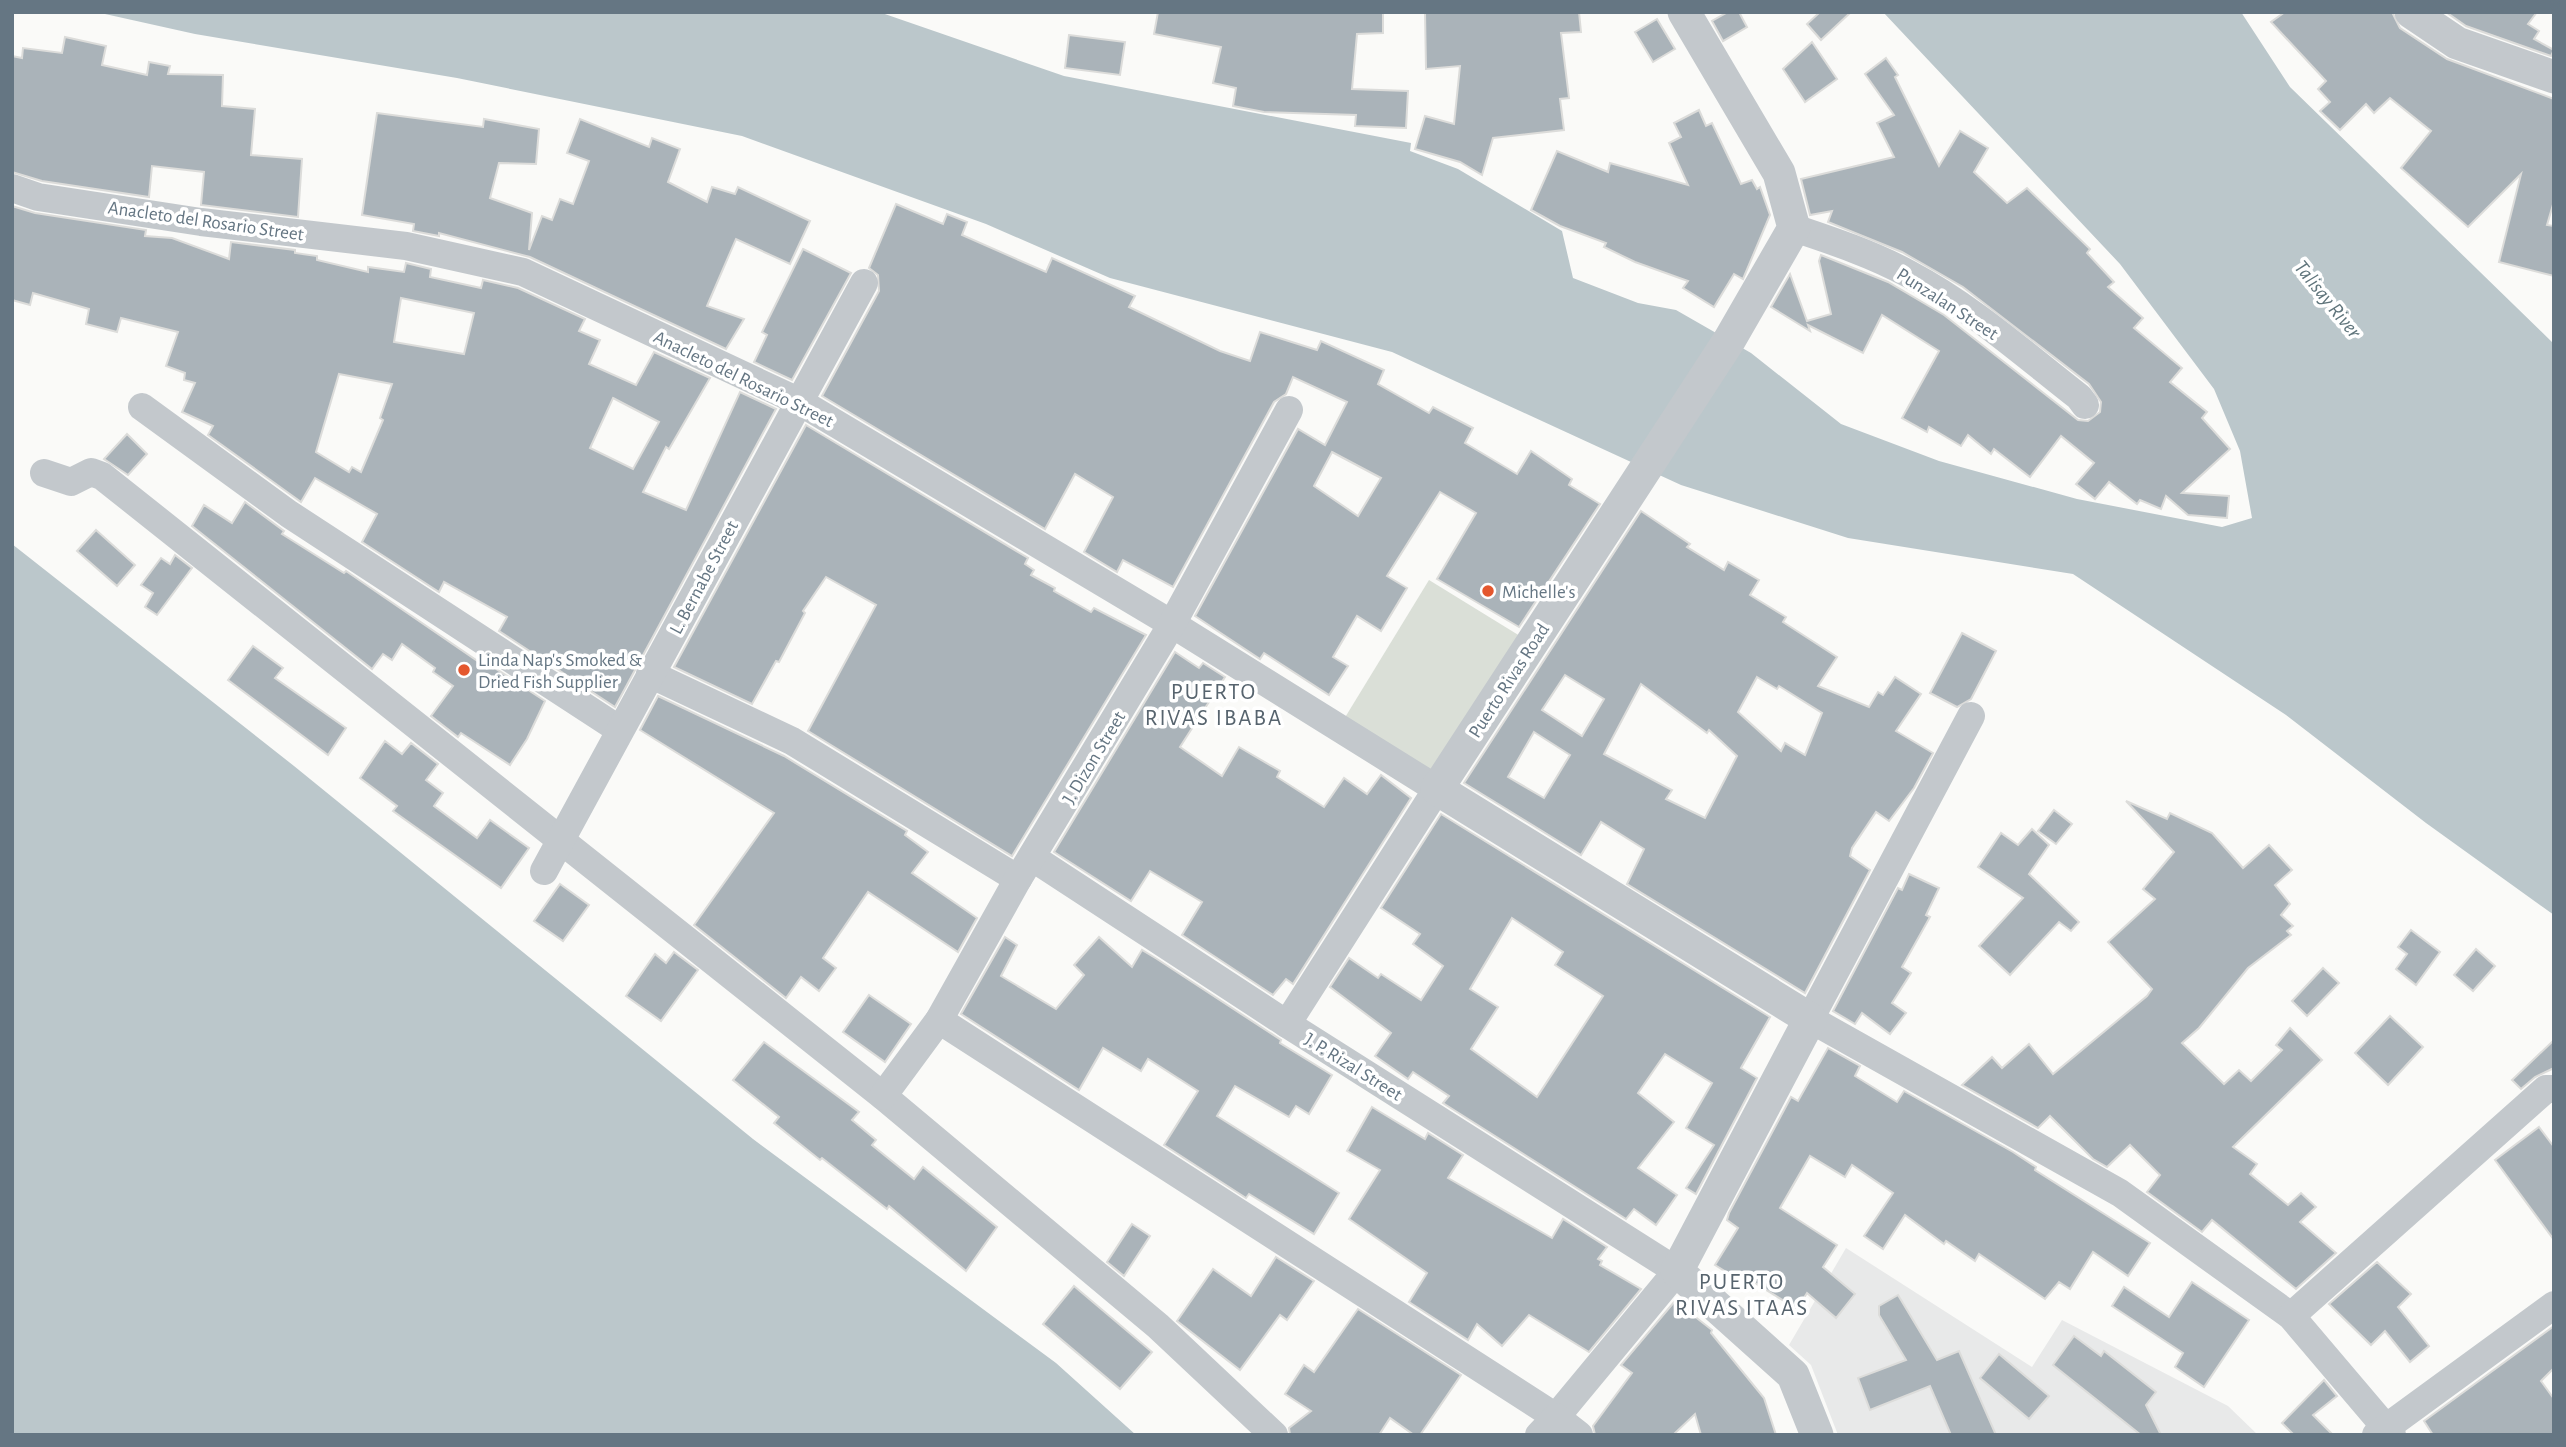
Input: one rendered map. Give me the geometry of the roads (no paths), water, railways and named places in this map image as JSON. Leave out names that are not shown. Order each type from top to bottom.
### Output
[{"type":"street","points":[[1684,12],[1779,173],[1794,228]]},
{"type":"street","points":[[2411,12],[2457,43],[2554,76]]},
{"type":"street","name":"Anacleto del Rosario Street","points":[[12,188],[38,197],[201,222],[406,246],[523,272],[798,401],[1172,624],[1437,789]]},
{"type":"street","name":"Puerto Rivas Road","points":[[1287,1024],[1730,339],[1794,228]]},
{"type":"street","name":"Punzalan Street","points":[[1794,228],[1846,245],[1910,275],[1989,328],[2080,397],[2085,405]]},
{"type":"street","name":"L. Bernabe Street","points":[[544,871],[864,283]]},
{"type":"street","points":[[142,407],[289,514],[620,730]]},
{"type":"street","name":"J. Dizon Street","points":[[883,1096],[939,1020],[1172,624],[1289,410]]},
{"type":"street","points":[[44,473],[71,482],[91,472],[102,476],[883,1096],[1158,1326],[1262,1420],[1274,1435]]},
{"type":"street","name":"J. P. Rizal Street","points":[[650,674],[792,741],[1026,868],[1287,1024],[1677,1270]]},
{"type":"street","points":[[1547,1426],[1677,1270],[1971,716]]},
{"type":"street","points":[[1437,789],[1810,1019],[2120,1193],[2291,1316],[2384,1432],[2554,1305]]},
{"type":"street","points":[[939,1020],[1547,1426],[1579,1435]]},
{"type":"street","points":[[2291,1316],[2546,1089],[2554,1089]]},
{"type":"street","points":[[1677,1270],[1793,1375],[1817,1435]]},
{"type":"water","name":"Talisay River","points":[[96,12],[879,12],[1064,76],[1411,143],[1410,151],[1458,169],[1562,231],[1573,278],[1638,303],[1676,310],[1751,353],[1841,424],[1939,461],[2077,499],[2222,527],[2252,518],[2240,451],[2214,389],[2120,264],[1883,12],[2241,12],[2290,87],[2554,344],[2554,915],[2426,823],[2286,715],[2073,574],[1848,538],[1681,485],[1392,352],[1110,278],[986,224],[742,136],[457,78],[195,34]]},
{"type":"water","points":[[12,544],[294,766],[753,1139],[1056,1363],[1136,1435],[12,1435]]},
{"type":"place","name":"Michelle's","points":[[1488,591]]},
{"type":"place","name":"Linda Nap's Smoked & Dried Fish Supplier","points":[[464,670]]},
{"type":"district","name":"PUERTO RIVAS IBABA","points":[[1214,704]]},
{"type":"district","name":"PUERTO RIVAS ITAAS","points":[[1742,1294]]}]
